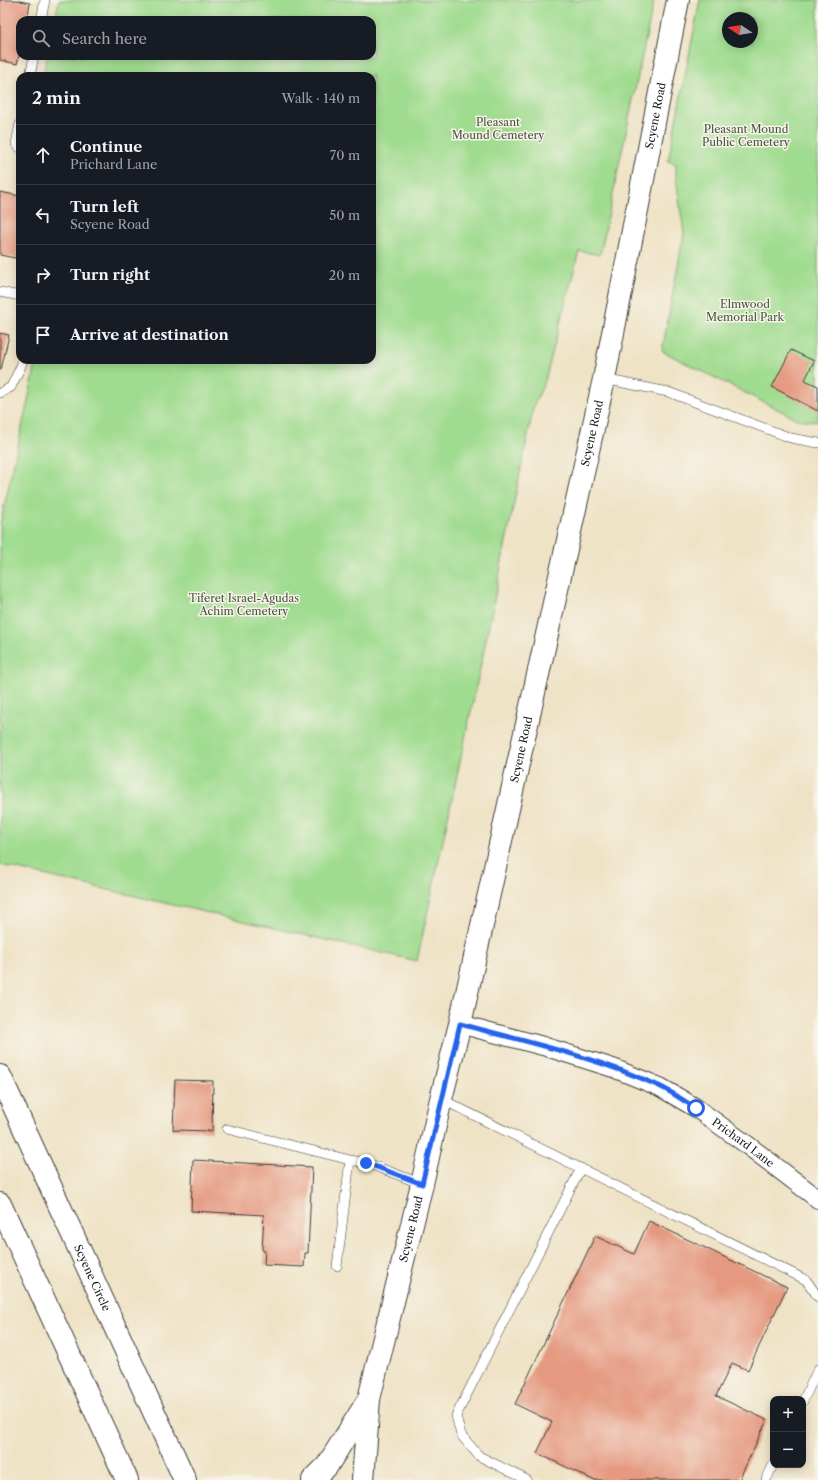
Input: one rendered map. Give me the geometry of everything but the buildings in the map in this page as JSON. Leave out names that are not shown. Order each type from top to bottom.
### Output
[{"type":"street","name":"Scyene Road","points":[[313,1480],[327,1466],[369,1399],[460,1024],[604,379],[678,0]]},
{"type":"street","name":"Prichard Lane","points":[[460,1024],[543,1046],[613,1068],[660,1087],[696,1108],[818,1199]]},
{"type":"street","name":"Scyene Circle","points":[[0,1076],[185,1480]]},
{"type":"street","points":[[0,1204],[128,1480]]},
{"type":"street","points":[[363,1480],[369,1399]]},
{"type":"lane","points":[[42,16],[45,0]]},
{"type":"lane","points":[[31,72],[33,60]]},
{"type":"lane","points":[[0,292],[16,295]]},
{"type":"lane","points":[[0,393],[11,387],[22,364]]},
{"type":"lane","points":[[604,379],[668,392],[791,438],[818,443]]},
{"type":"lane","points":[[441,1099],[806,1280],[818,1297]]},
{"type":"lane","points":[[227,1129],[366,1163],[422,1184]]},
{"type":"lane","points":[[337,1266],[350,1160]]},
{"type":"lane","points":[[527,1480],[479,1456],[461,1435],[456,1416],[581,1168]]},
{"type":"lane","points":[[805,1396],[818,1370]]},
{"type":"lane","points":[[766,1480],[772,1468]]},
{"type":"green space","name":"Tiferet Israel-Agudas Achim Cemetery","points":[[59,0],[654,0],[600,255],[579,251],[545,381],[534,405],[480,669],[417,961],[0,865],[0,525],[36,364],[376,364],[376,72],[44,72],[46,60],[376,60],[376,16],[56,16]]},
{"type":"green space","points":[[700,0],[818,0],[818,422],[797,419],[662,351],[684,233],[676,178],[676,164],[668,161]]},
{"type":"route","points":[[366,1163],[422,1184],[460,1024],[543,1046],[613,1068],[660,1087],[696,1108]]},
{"type":"park label","name":"Pleasant Mound Cemetery","points":[[498,128]]},
{"type":"park label","name":"Pleasant Mound Public Cemetery","points":[[746,135]]},
{"type":"park label","name":"Elmwood Memorial Park","points":[[745,310]]}]
